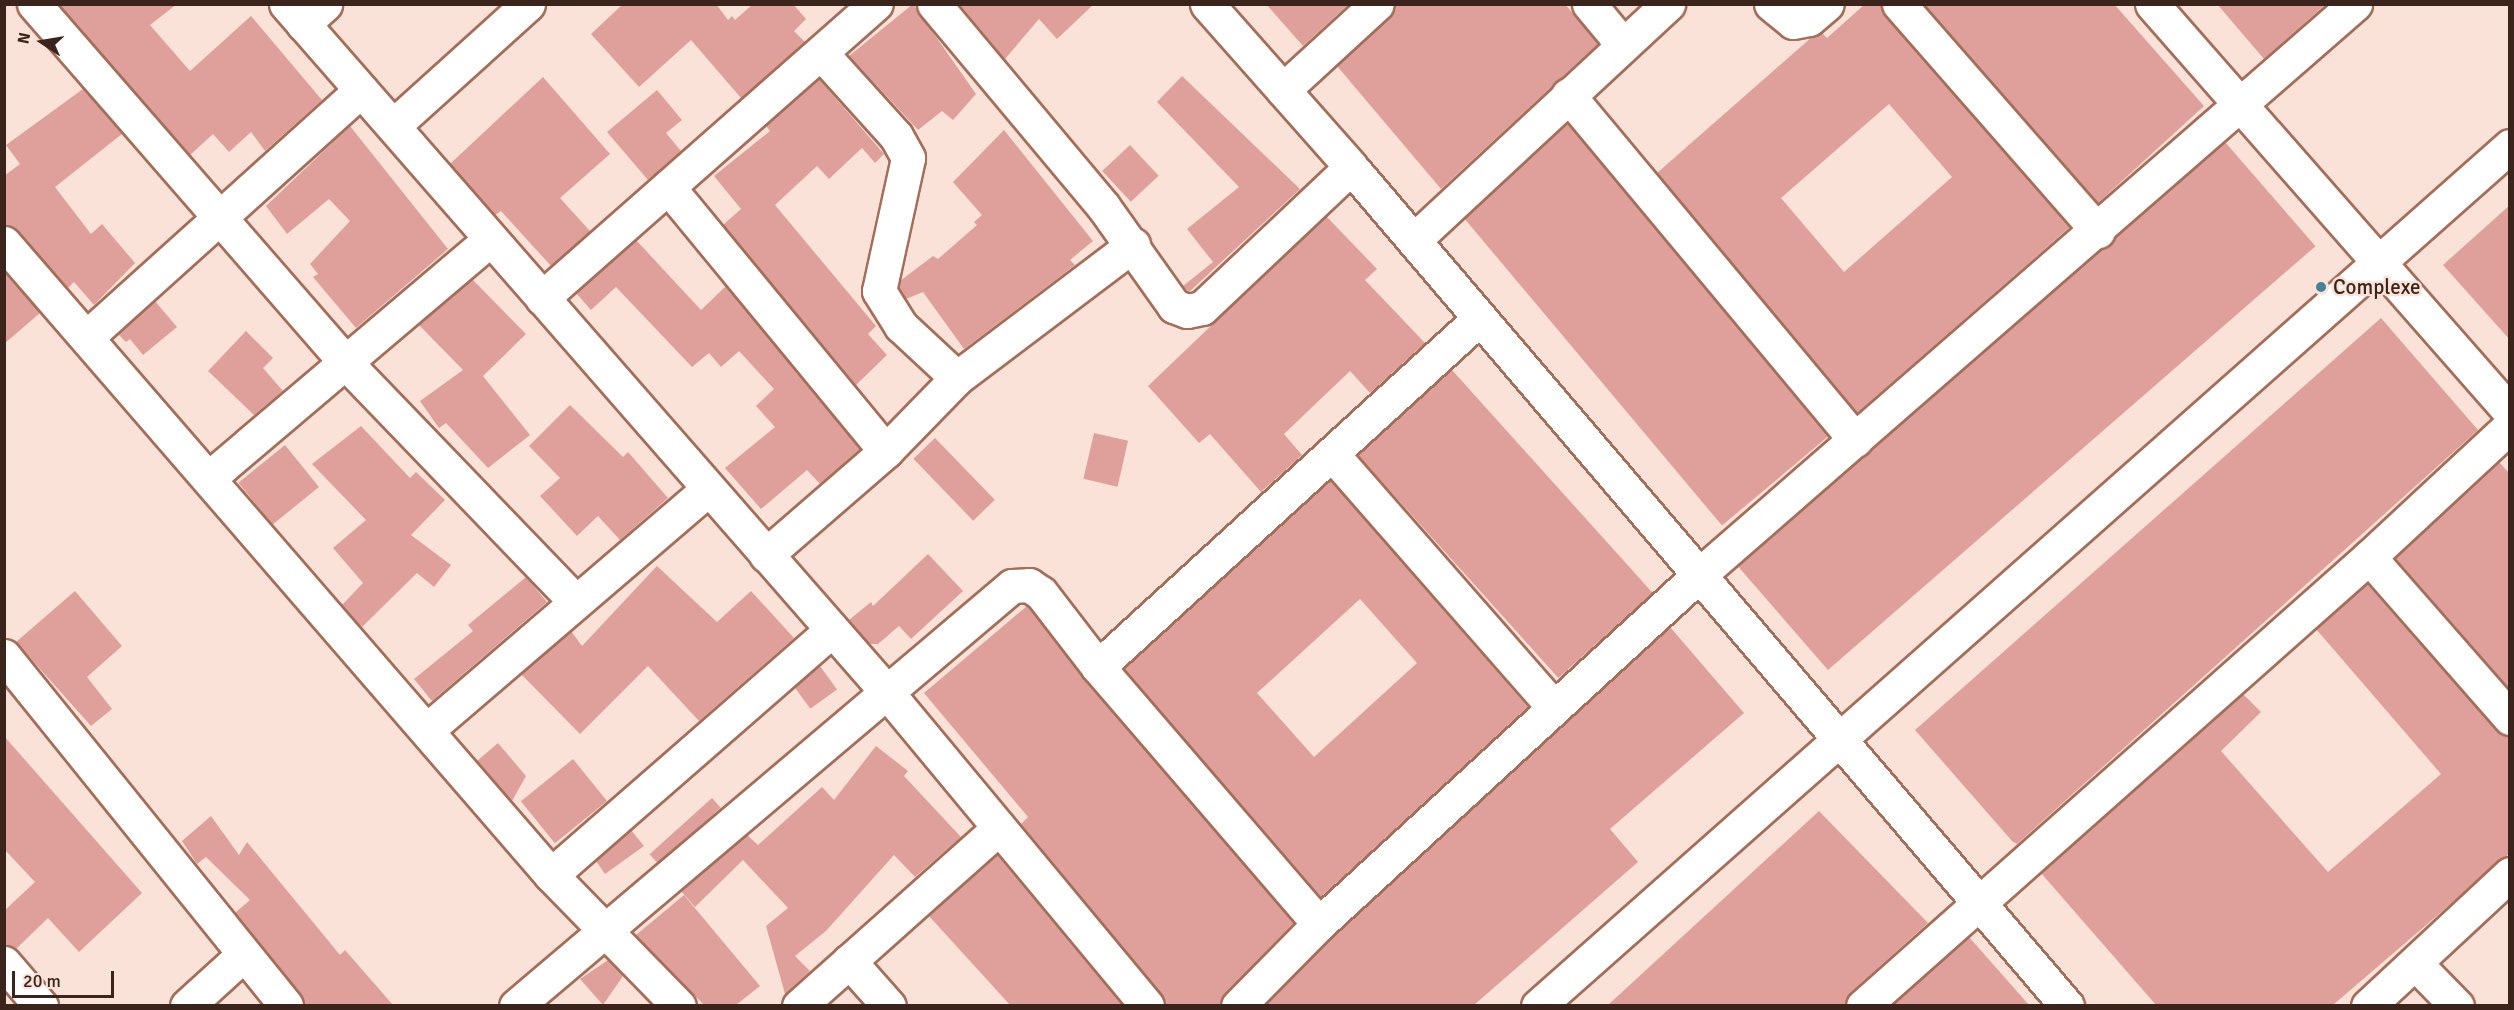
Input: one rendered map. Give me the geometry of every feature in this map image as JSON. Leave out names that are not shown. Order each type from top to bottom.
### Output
[{"type":"street","points":[[34,4],[222,215],[346,363],[575,601]]},
{"type":"street","points":[[393,126],[528,4]]},
{"type":"street","points":[[542,298],[876,4]]},
{"type":"street","points":[[934,4],[1133,244],[1174,306],[1186,311],[1202,308],[1351,167]]},
{"type":"street","points":[[1207,4],[1414,240],[2067,1005]]},
{"type":"street","points":[[1283,90],[1377,4]]},
{"type":"street","points":[[1589,4],[1623,45]]},
{"type":"street","points":[[1414,240],[1668,4]]},
{"type":"street","points":[[1771,4],[1793,22],[1809,19],[1827,4]]},
{"type":"street","points":[[1899,4],[2098,231]]},
{"type":"street","points":[[2152,4],[2510,412]]},
{"type":"street","points":[[1238,1005],[1319,924],[1699,575],[2242,107],[2355,4]]},
{"type":"street","points":[[305,11],[361,90],[885,690],[1147,1005]]},
{"type":"street","points":[[821,53],[896,136],[908,158],[879,291],[901,326],[957,378]]},
{"type":"street","points":[[88,335],[361,90]]},
{"type":"street","points":[[1568,95],[1855,440]]},
{"type":"street","points":[[1538,1005],[1837,738],[2510,146]]},
{"type":"street","points":[[668,187],[885,451]]},
{"type":"street","points":[[210,477],[491,239]]},
{"type":"street","points":[[4,243],[88,335],[551,875],[608,928],[679,1005]]},
{"type":"street","points":[[766,555],[885,451],[957,378],[1133,244]]},
{"type":"street","points":[[1098,667],[1480,318]]},
{"type":"street","points":[[1863,1005],[2369,557],[2510,426]]},
{"type":"street","points":[[1332,454],[1554,708]]},
{"type":"street","points":[[427,730],[708,489]]},
{"type":"street","points":[[2369,557],[2510,718]]},
{"type":"street","points":[[516,1005],[885,690],[1012,586],[1029,585],[1041,593],[1098,667],[1319,924]]},
{"type":"street","points":[[551,875],[832,630]]},
{"type":"street","points":[[4,656],[286,1005]]},
{"type":"street","points":[[799,1005],[999,828]]},
{"type":"street","points":[[2367,1005],[2510,874]]},
{"type":"street","points":[[187,1005],[244,954]]},
{"type":"street","points":[[849,961],[889,1005]]},
{"type":"street","points":[[4,963],[41,1005]]},
{"type":"street","points":[[2415,963],[2457,1005]]},
{"type":"building","points":[[59,4],[177,4],[150,25],[190,71],[251,16],[322,100],[265,151],[251,132],[229,152],[213,134],[190,155]]},
{"type":"building","points":[[623,4],[716,4],[728,20],[732,16],[735,20],[753,4],[793,4],[806,19],[794,31],[805,42],[741,98],[691,40],[639,87],[591,34]]},
{"type":"building","points":[[913,4],[976,94],[953,120],[942,111],[918,130],[849,56]]},
{"type":"building","points":[[959,4],[1094,4],[1057,39],[1039,19],[1005,59]]},
{"type":"building","points":[[1266,4],[1349,4],[1303,46]]},
{"type":"building","points":[[1395,4],[1565,4],[1598,44],[1441,189],[1337,66],[1390,18]]},
{"type":"building","points":[[1865,4],[1881,4],[1885,16],[2070,227],[1857,413],[1657,173],[1812,37],[1822,33],[1827,38]],"holes":[[[1889,104],[1952,177],[1844,272],[1781,198]]]},
{"type":"building","points":[[1924,4],[2114,4],[2204,106],[2098,203]]},
{"type":"building","points":[[2217,4],[2326,4],[2264,59]]},
{"type":"building","points":[[1182,76],[1300,189],[1189,292],[1183,286],[1213,262],[1187,229],[1239,187],[1157,102]]},
{"type":"building","points":[[543,77],[610,154],[560,198],[590,231],[551,266],[501,211],[495,215],[450,164]]},
{"type":"building","points":[[819,79],[884,154],[875,163],[862,148],[829,179],[817,166],[775,205],[876,326],[868,334],[887,355],[856,385],[723,225],[741,209],[714,176],[770,131],[766,126]]},
{"type":"building","points":[[83,89],[122,134],[55,187],[91,234],[102,224],[135,263],[94,305],[74,282],[68,288],[18,231],[4,225],[4,176],[20,164],[6,145]]},
{"type":"building","points":[[657,90],[682,120],[666,133],[681,151],[648,180],[607,132]]},
{"type":"building","points":[[1567,123],[1829,436],[1722,526],[1460,213]]},
{"type":"building","points":[[350,126],[448,249],[356,328],[313,277],[318,274],[310,264],[350,221],[329,199],[287,234],[266,206]]},
{"type":"building","points":[[1004,130],[1093,241],[1070,260],[1075,265],[964,349],[923,292],[906,299],[899,288],[900,281],[933,256],[938,259],[977,225],[974,222],[982,215],[953,182]]},
{"type":"building","points":[[2225,142],[2316,246],[1828,670],[1737,566]]},
{"type":"building","points":[[1130,145],[1159,176],[1131,202],[1102,171]]},
{"type":"building","points":[[2510,205],[2510,340],[2443,265]]},
{"type":"building","points":[[1326,216],[1377,269],[1365,280],[1425,343],[1370,393],[1350,371],[1284,434],[1302,455],[1261,492],[1210,434],[1199,443],[1148,386]]},
{"type":"building","points":[[636,240],[701,310],[726,286],[860,449],[820,484],[807,470],[761,509],[725,468],[775,427],[756,406],[774,389],[739,351],[721,367],[709,353],[692,367],[616,287],[591,310],[576,293]]},
{"type":"building","points":[[4,272],[40,313],[4,344]]},
{"type":"building","points":[[472,279],[526,334],[483,376],[530,435],[488,468],[446,423],[439,428],[420,401],[463,370],[419,325]]},
{"type":"building","points":[[155,301],[177,327],[143,355],[130,339],[126,342],[118,334]]},
{"type":"building","points":[[2381,318],[2478,430],[2017,844],[2012,841],[1915,730]]},
{"type":"building","points":[[246,331],[273,358],[263,368],[283,391],[254,415],[208,371]]},
{"type":"building","points":[[1452,370],[1653,593],[1558,678],[1358,455]]},
{"type":"building","points":[[570,405],[623,457],[628,452],[668,498],[620,540],[598,516],[577,536],[540,496],[560,478],[529,446]]},
{"type":"building","points":[[361,426],[410,478],[416,472],[445,500],[411,535],[451,565],[434,587],[417,573],[362,627],[342,605],[363,583],[333,548],[366,520],[312,464]]},
{"type":"building","points":[[1094,433],[1128,441],[1118,487],[1083,479]]},
{"type":"building","points":[[935,438],[995,500],[973,521],[913,459]]},
{"type":"building","points":[[285,445],[319,487],[272,525],[238,483]]},
{"type":"building","points":[[2499,462],[2510,474],[2510,689],[2395,558]]},
{"type":"building","points":[[1330,480],[1528,707],[1321,897],[1124,669]],"holes":[[[1360,599],[1417,663],[1314,757],[1257,693]]]},
{"type":"building","points":[[928,554],[963,591],[911,639],[899,626],[878,644],[869,644],[849,620],[871,602],[873,606]]},
{"type":"building","points":[[657,566],[717,622],[751,591],[794,638],[699,721],[648,666],[580,734],[521,674],[571,631],[582,646]]},
{"type":"building","points":[[526,577],[547,602],[432,701],[414,679],[473,631],[468,625]]},
{"type":"building","points":[[2367,584],[2496,730],[2510,736],[2510,853],[2333,1005],[2156,1005],[2041,873],[2243,694],[2261,712],[2221,751],[2328,872],[2441,774],[2316,629]]},
{"type":"building","points":[[75,591],[122,646],[87,677],[112,709],[91,726],[16,642]]},
{"type":"building","points":[[1027,606],[1294,923],[1225,993],[1220,1005],[1165,1005],[1161,994],[1021,824],[1028,817],[924,693]]},
{"type":"building","points":[[1670,627],[1744,713],[1610,829],[1638,862],[1474,1005],[1265,1005],[1332,938]]},
{"type":"building","points":[[820,666],[837,689],[810,709],[793,685]]},
{"type":"building","points":[[4,736],[142,893],[79,952],[48,918],[16,949],[4,945],[4,911],[35,882],[4,849]]},
{"type":"building","points":[[498,743],[526,776],[512,801],[477,761]]},
{"type":"building","points":[[876,746],[908,771],[904,776],[961,837],[915,877],[894,855],[826,931],[795,956],[810,971],[785,994],[766,926],[788,908],[743,860],[695,907],[681,891],[747,835],[758,845],[822,787],[834,800]]},
{"type":"building","points":[[573,759],[607,801],[555,843],[521,801]]},
{"type":"building","points":[[712,798],[721,808],[658,864],[650,854]]},
{"type":"building","points":[[1819,811],[1928,923],[1851,992],[1845,1005],[1608,1005]]},
{"type":"building","points":[[211,816],[239,855],[247,842],[340,955],[345,950],[393,1005],[304,1005],[301,994],[235,913],[250,900],[206,857],[197,864],[182,841]]},
{"type":"building","points":[[631,830],[644,846],[605,874],[596,861]]},
{"type":"building","points":[[997,855],[1122,1005],[1010,1005],[929,916]]},
{"type":"building","points":[[684,895],[760,986],[736,1005],[704,1005],[636,935]]},
{"type":"building","points":[[1969,937],[2029,1005],[1892,1005]]},
{"type":"building","points":[[608,960],[623,976],[603,1005],[580,979]]},
{"type":"place","name":"Complexe","points":[[2321,287]]}]
